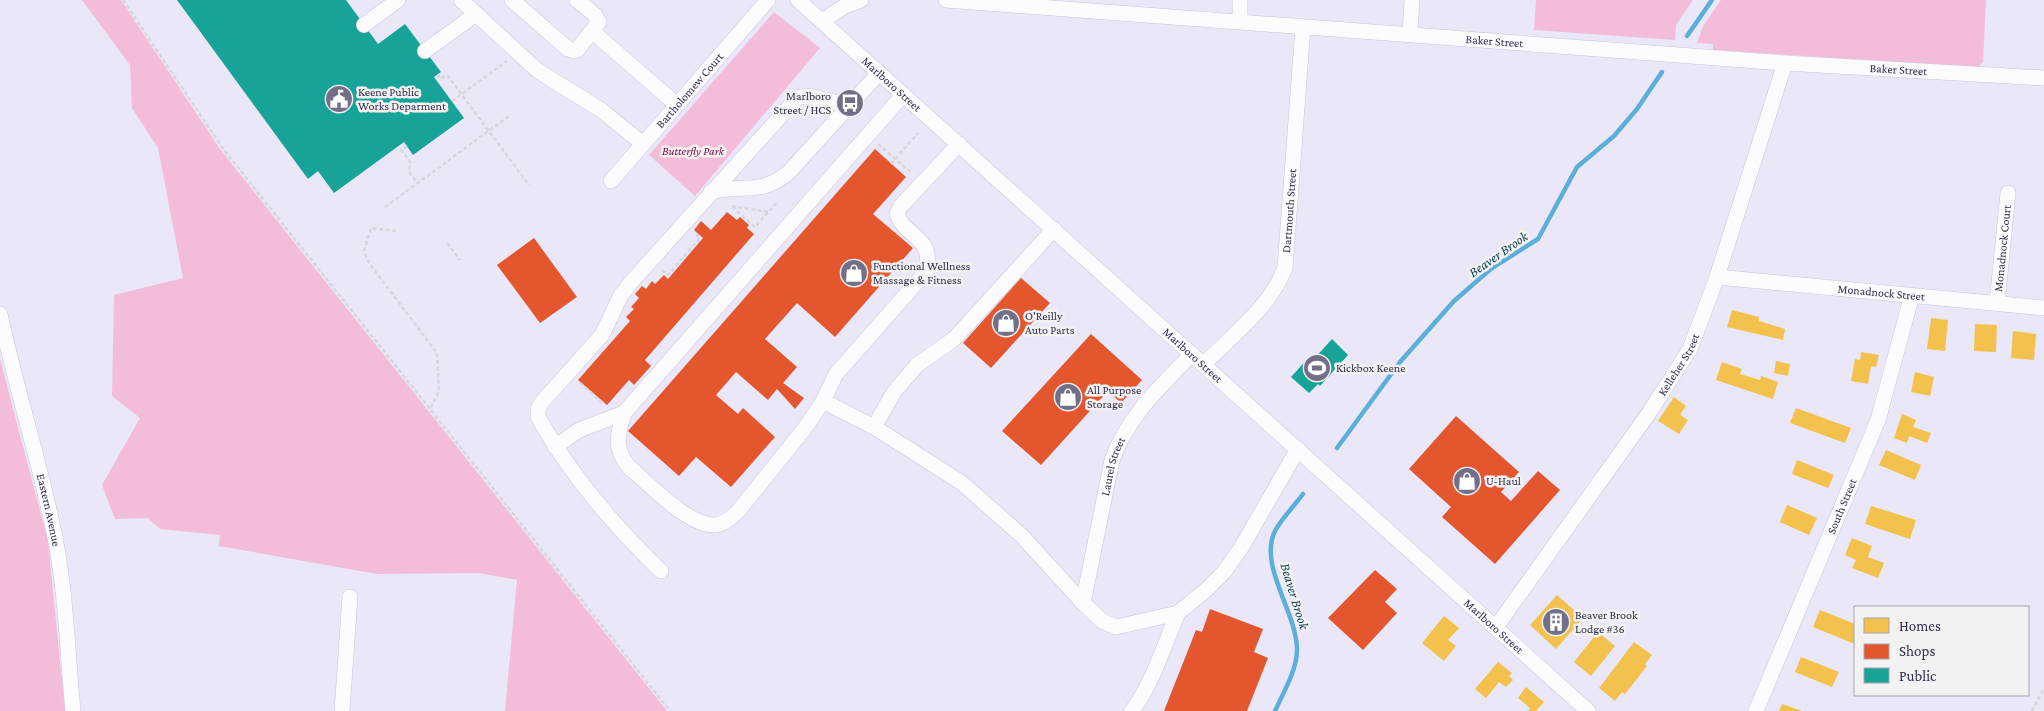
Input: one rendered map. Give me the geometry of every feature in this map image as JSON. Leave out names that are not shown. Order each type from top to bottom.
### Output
[{"type":"street","points":[[364,25],[398,0]]},
{"type":"street","points":[[461,0],[538,71],[601,110],[643,144]]},
{"type":"street","points":[[512,0],[571,50],[577,50],[598,25],[599,19],[581,1]]},
{"type":"street","name":"Bartholomew Court","points":[[611,181],[768,0]]},
{"type":"street","name":"Marlboro Street","points":[[798,0],[1588,711]]},
{"type":"street","points":[[822,21],[845,6],[861,0]]},
{"type":"street","name":"Baker Street","points":[[946,0],[1045,3],[1303,27],[1785,63],[2044,78]]},
{"type":"street","points":[[1240,0],[1240,21]]},
{"type":"street","points":[[1410,34],[1412,0]]},
{"type":"street","points":[[425,51],[476,14]]},
{"type":"street","name":"Dartmouth Street","points":[[1198,359],[1265,303],[1278,286],[1286,268],[1303,27]]},
{"type":"street","points":[[593,32],[677,105]]},
{"type":"street","name":"Kelleher Street","points":[[1496,627],[1649,413],[1690,349],[1717,277],[1785,63]]},
{"type":"street","points":[[711,192],[732,188],[762,187],[777,182],[789,172],[879,73]]},
{"type":"street","points":[[903,94],[624,413],[616,440],[621,458],[628,467],[684,514],[696,521],[716,524],[728,521],[805,428],[823,401],[836,374],[925,273],[928,252],[922,241],[899,219],[897,214],[900,207],[958,144]]},
{"type":"street","points":[[661,571],[607,516],[555,446],[538,418],[538,409],[602,335],[621,295],[633,280],[797,98],[812,96],[830,103],[850,103]]},
{"type":"street","name":"Monadnock Court","points":[[1997,303],[2008,194]]},
{"type":"street","points":[[874,427],[894,392],[917,365],[954,339],[1054,230]]},
{"type":"street","name":"Monadnock Street","points":[[1717,277],[2044,308]]},
{"type":"street","name":"South Street","points":[[1756,711],[1878,420],[1912,295]]},
{"type":"street","name":"Eastern Avenue","points":[[0,314],[53,524],[60,569],[73,711]]},
{"type":"street","name":"Laurel Street","points":[[1083,603],[1112,460],[1119,440],[1138,411],[1198,359]]},
{"type":"street","points":[[823,401],[874,427],[962,483],[994,509],[1022,536],[1102,621],[1116,627],[1178,613]]},
{"type":"street","points":[[555,446],[579,430],[624,413]]},
{"type":"street","points":[[1132,711],[1148,685],[1178,613],[1224,572],[1241,548],[1298,449]]},
{"type":"street","points":[[342,711],[350,597]]},
{"type":"path","points":[[123,0],[224,150],[670,711]]},
{"type":"path","points":[[452,101],[518,53]]},
{"type":"path","points":[[437,75],[441,79],[447,75],[528,185]]},
{"type":"path","points":[[385,207],[510,116]]},
{"type":"path","points":[[891,164],[918,133]]},
{"type":"path","points":[[868,135],[923,182]]},
{"type":"path","points":[[407,146],[401,150],[410,161],[409,172],[418,183]]},
{"type":"path","points":[[762,187],[782,205]]},
{"type":"path","points":[[768,212],[731,206],[755,227],[778,201]]},
{"type":"path","points":[[396,232],[371,228],[364,250],[369,264],[437,353],[439,391],[430,409]]},
{"type":"path","points":[[447,244],[460,260]]},
{"type":"path","points":[[568,373],[609,409]]},
{"type":"path","points":[[2032,711],[2044,688]]},
{"type":"green space","points":[[82,0],[121,0],[220,149],[667,711],[505,711],[517,580],[479,573],[377,574],[219,546],[220,535],[160,529],[148,518],[115,519],[102,485],[140,418],[112,396],[114,295],[183,278],[158,148],[132,108],[130,65]]},
{"type":"green space","points":[[1536,0],[1693,0],[1676,25],[1675,40],[1534,30]]},
{"type":"green space","points":[[1721,0],[1986,0],[1983,62],[1978,67],[1713,50],[1713,44],[1697,43],[1703,26]]},
{"type":"green space","name":"Butterfly Park","points":[[774,12],[820,48],[695,196],[649,155]]},
{"type":"green space","points":[[0,359],[48,541],[65,711],[0,711]]},
{"type":"building: Homes","points":[[1732,310],[1759,317],[1759,321],[1785,329],[1783,340],[1727,327]]},
{"type":"building: Homes","points":[[1931,318],[1948,320],[1945,351],[1927,349]]},
{"type":"building: Homes","points":[[1975,324],[1997,325],[1996,352],[1974,351]]},
{"type":"building: Homes","points":[[2013,331],[2036,334],[2034,360],[2011,358]]},
{"type":"building: Homes","points":[[1861,352],[1879,355],[1876,367],[1871,366],[1868,384],[1851,381],[1855,359],[1860,360]]},
{"type":"building: Homes","points":[[1776,361],[1790,364],[1788,376],[1774,373]]},
{"type":"building: Homes","points":[[1722,362],[1742,369],[1740,374],[1760,380],[1761,376],[1778,382],[1773,399],[1716,380]]},
{"type":"building: Homes","points":[[1915,372],[1934,377],[1930,396],[1911,392]]},
{"type":"building: Homes","points":[[1674,397],[1686,406],[1680,415],[1688,420],[1679,434],[1658,421]]},
{"type":"building: Homes","points":[[1796,408],[1851,428],[1845,443],[1790,423]]},
{"type":"building: Homes","points":[[1902,414],[1916,420],[1913,427],[1931,433],[1927,443],[1909,436],[1907,443],[1894,438]]},
{"type":"building: Homes","points":[[1886,450],[1921,465],[1915,480],[1879,465]]},
{"type":"building: Homes","points":[[1797,460],[1834,475],[1828,488],[1792,474]]},
{"type":"building: Homes","points":[[1787,505],[1817,518],[1809,535],[1780,522]]},
{"type":"building: Homes","points":[[1871,506],[1916,520],[1910,539],[1865,524]]},
{"type":"building: Homes","points":[[1852,538],[1872,546],[1868,557],[1884,563],[1878,578],[1852,568],[1856,560],[1845,555]]},
{"type":"building: Homes","name":"Beaver Brook Lodge #36","points":[[1557,595],[1583,618],[1556,649],[1530,625]]},
{"type":"building: Homes","points":[[1820,610],[1854,624],[1854,644],[1813,627]]},
{"type":"building: Homes","points":[[1444,616],[1459,628],[1448,640],[1456,646],[1444,661],[1422,643]]},
{"type":"building: Homes","points":[[1598,632],[1615,646],[1591,676],[1574,662]]},
{"type":"building: Homes","points":[[1634,642],[1652,655],[1645,664],[1647,666],[1625,694],[1622,692],[1615,701],[1599,688]]},
{"type":"building: Homes","points":[[1801,657],[1839,672],[1832,687],[1795,672]]},
{"type":"building: Homes","points":[[1498,662],[1512,673],[1509,676],[1513,680],[1506,687],[1499,682],[1486,698],[1475,689]]},
{"type":"building: Homes","points":[[1526,687],[1544,702],[1536,711],[1528,711],[1530,708],[1518,698]]},
{"type":"building: Homes","points":[[1782,704],[1802,711],[1779,711]]},
{"type":"building: Shops","points":[[875,149],[906,177],[873,214],[913,248],[835,337],[797,303],[765,339],[797,367],[783,383],[804,398],[795,409],[777,389],[768,400],[736,372],[716,395],[738,414],[743,408],[775,437],[731,487],[696,457],[679,476],[628,431]]},
{"type":"building: Shops","points":[[727,212],[737,220],[740,217],[749,225],[747,228],[754,234],[645,360],[651,366],[634,385],[629,380],[607,405],[578,380],[630,321],[626,317],[634,309],[631,307],[639,298],[635,294],[642,286],[646,289],[652,281],[655,284],[664,275],[668,279],[703,238],[694,230],[701,221],[711,230]]},
{"type":"building: Shops","points":[[534,238],[577,297],[540,323],[497,265]]},
{"type":"building: Shops","name":"O'Reilly Auto Parts","points":[[1021,278],[1050,303],[991,368],[963,343]]},
{"type":"building: Shops","name":"All Purpose Storage","points":[[1091,334],[1142,380],[1121,403],[1108,391],[1041,465],[1002,431]]},
{"type":"building: Shops","name":"U-Haul","points":[[1456,416],[1519,472],[1501,492],[1511,501],[1538,471],[1560,490],[1495,564],[1442,517],[1451,507],[1409,469]]},
{"type":"building: Shops","points":[[1375,570],[1397,589],[1385,602],[1397,613],[1363,650],[1328,618]]},
{"type":"building: Shops","points":[[1210,609],[1263,629],[1254,652],[1268,658],[1247,711],[1164,711],[1196,630],[1202,632]]},
{"type":"building: Public","points":[[177,0],[346,0],[378,44],[405,24],[441,72],[434,77],[464,118],[413,155],[404,142],[334,193],[318,171],[308,179]]},
{"type":"building: Public","name":"Kickbox Keene","points":[[1332,339],[1348,355],[1320,386],[1318,384],[1309,393],[1291,377],[1310,356],[1314,359]]},
{"type":"waterway","name":"Beaver Brook","points":[[1687,36],[1712,0]]},
{"type":"waterway","name":"Beaver Brook","points":[[1337,448],[1400,362],[1454,301],[1492,268],[1538,239],[1577,167],[1614,136],[1637,109],[1662,72]]},
{"type":"waterway","name":"Beaver Brook","points":[[1275,711],[1295,665],[1297,650],[1291,620],[1274,574],[1271,545],[1278,526],[1303,494]]},
{"type":"place","name":"Keene Public Works Deparment","points":[[339,99]]},
{"type":"place","name":"Marlboro Street / HCS","points":[[850,103]]},
{"type":"place","name":"Functional Wellness Massage & Fitness","points":[[854,273]]},
{"type":"place","name":"O'Reilly Auto Parts","points":[[1006,323]]},
{"type":"place","name":"Kickbox Keene","points":[[1317,368]]},
{"type":"place","name":"All Purpose Storage","points":[[1068,397]]},
{"type":"place","name":"U-Haul","points":[[1467,481]]},
{"type":"place","name":"Beaver Brook Lodge #36","points":[[1556,622]]}]
